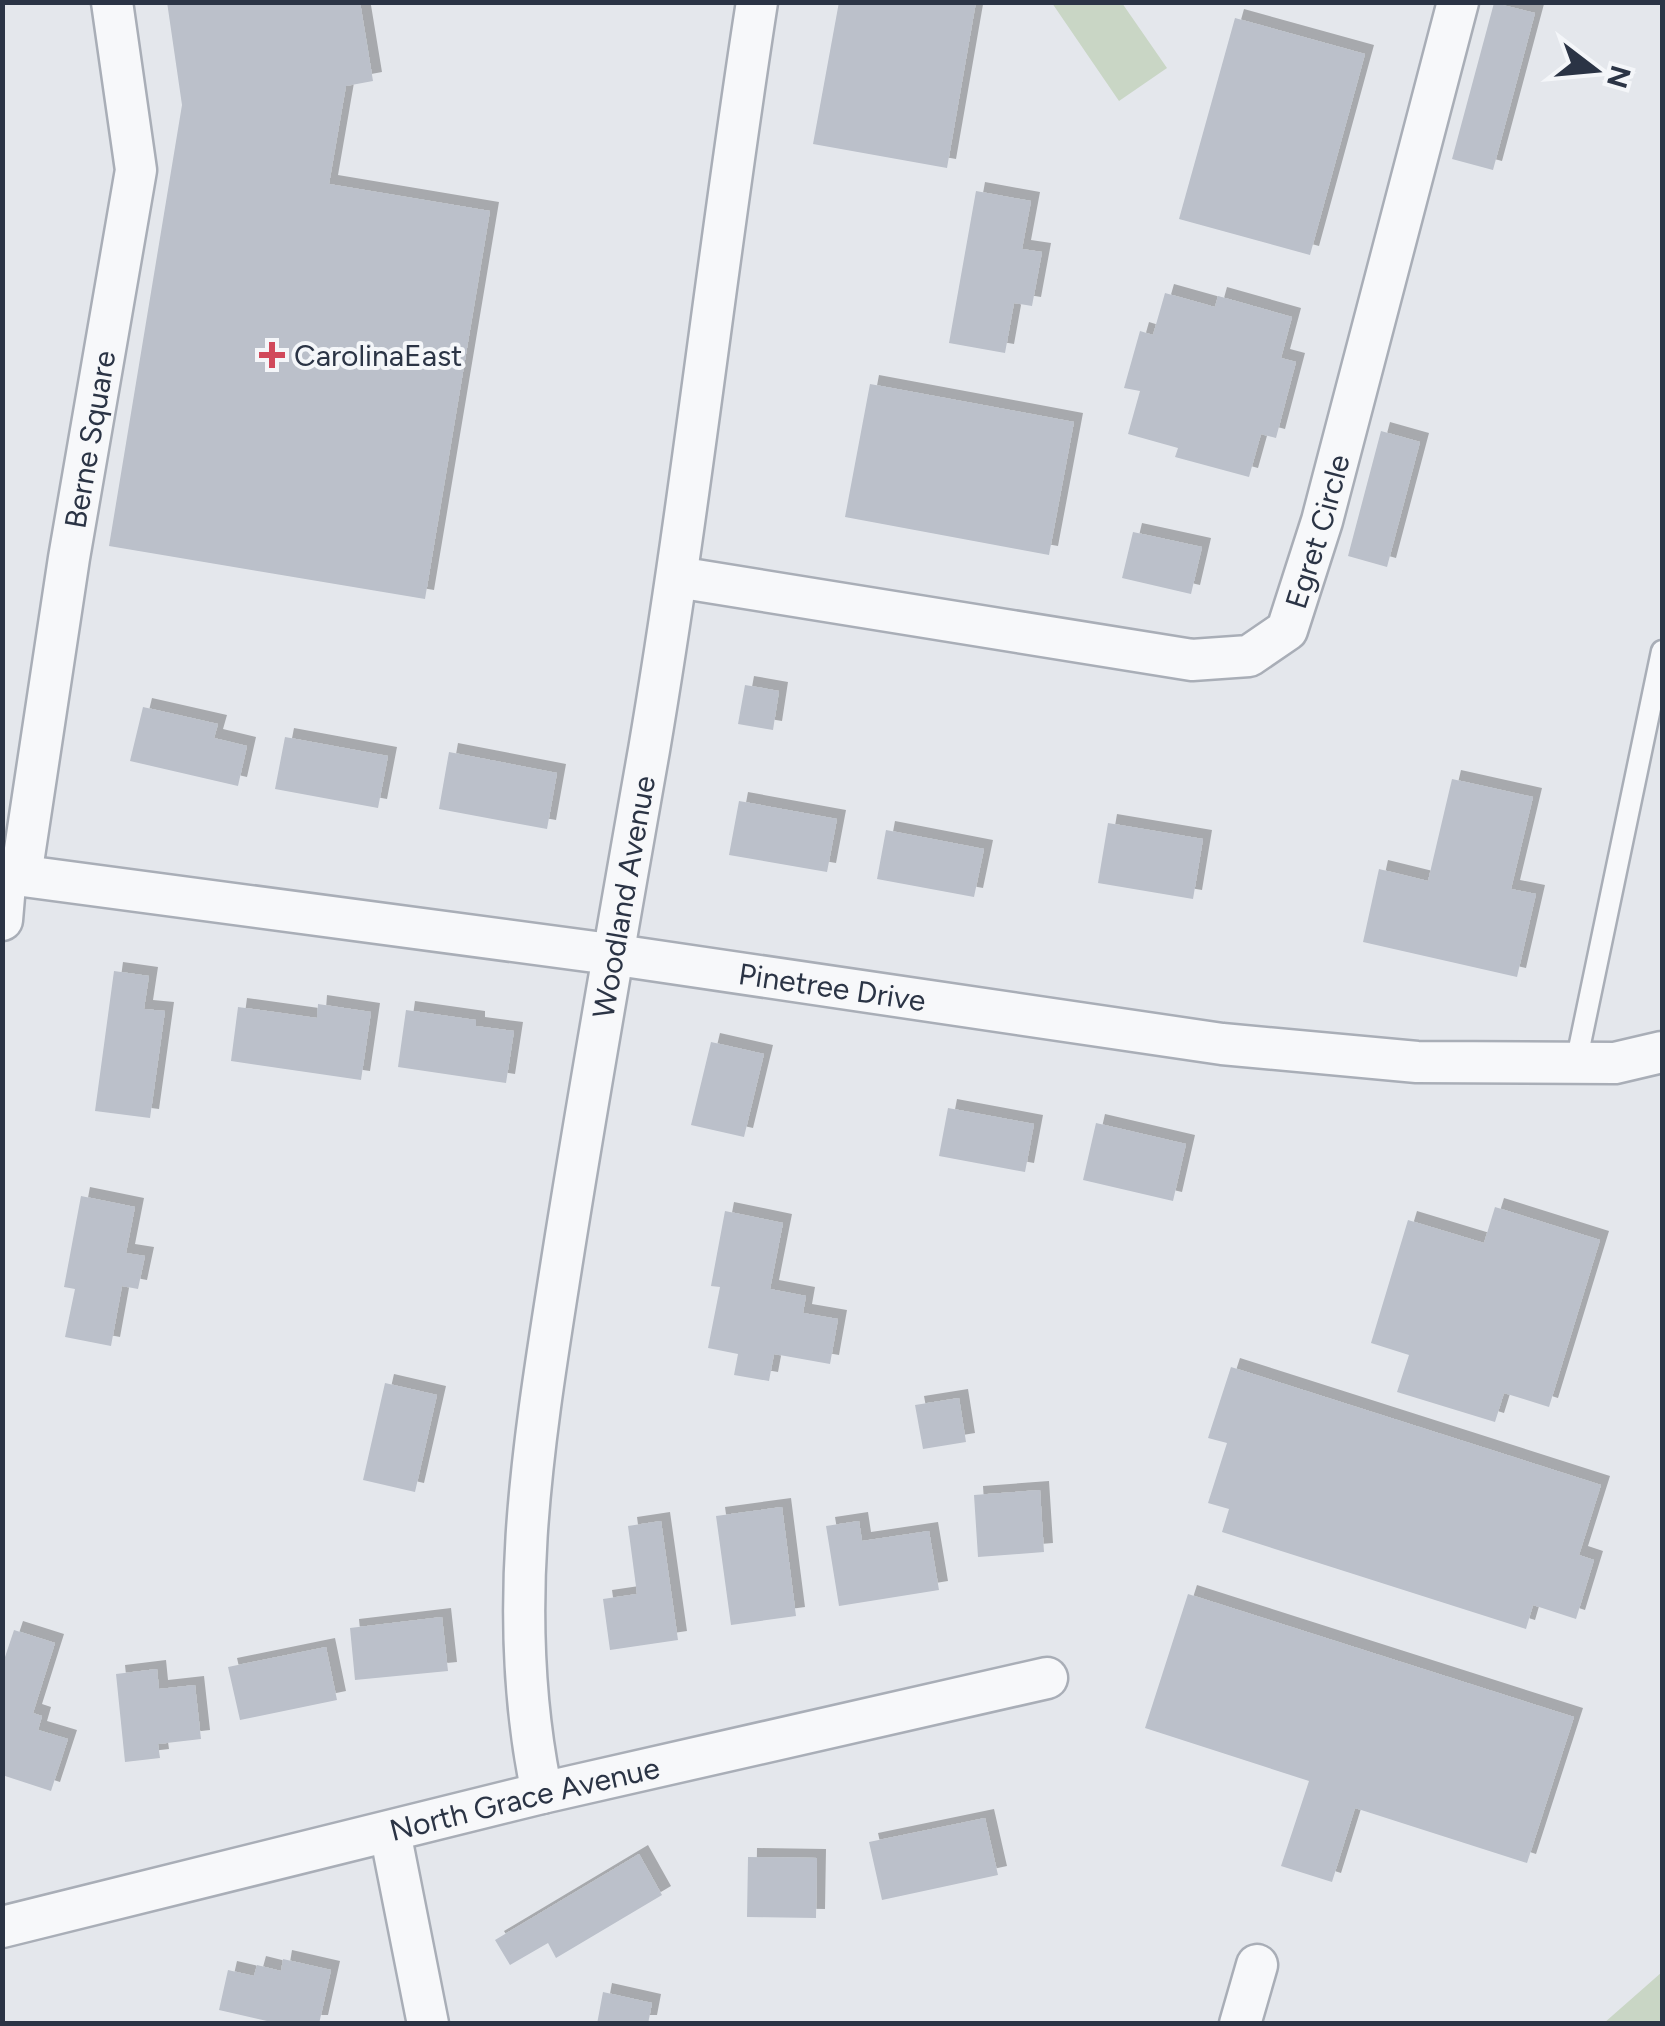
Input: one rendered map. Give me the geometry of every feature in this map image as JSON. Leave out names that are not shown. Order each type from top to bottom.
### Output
[{"type":"street","name":"Berne Square","points":[[2,920],[136,170],[112,2]]},
{"type":"street","name":"Woodland Avenue","points":[[542,1793],[523,1668],[528,1482],[610,954],[677,576],[715,272],[756,2]]},
{"type":"street","name":"Egret Circle","points":[[677,576],[1192,660],[1249,656],[1287,630],[1322,520],[1458,2]]},
{"type":"street","name":"Pinetree Drive","points":[[10,874],[610,954],[1222,1044],[1416,1062],[1614,1063],[1662,1052]]},
{"type":"street","name":"North Grace Avenue","points":[[2,1927],[542,1793],[1046,1678]]},
{"type":"street","points":[[390,1832],[428,2024]]},
{"type":"street","points":[[1240,2024],[1256,1965]]},
{"type":"lane","points":[[1576,1063],[1662,651]]},
{"type":"green space","points":[[1052,3],[1122,3],[1167,68],[1119,101]]},
{"type":"green space","points":[[1662,1972],[1662,2023],[1604,2023]]},
{"type":"building","points":[[167,2],[360,2],[373,81],[346,86],[329,184],[490,211],[425,599],[109,546],[182,105]]},
{"type":"building","points":[[839,2],[976,2],[947,168],[813,144]]},
{"type":"building","points":[[1494,3],[1535,13],[1493,170],[1452,159]]},
{"type":"building","points":[[1235,18],[1365,54],[1310,255],[1179,219]]},
{"type":"building","points":[[976,191],[1031,201],[1022,249],[1042,252],[1032,306],[1014,303],[1005,353],[949,343]]},
{"type":"building","points":[[1165,293],[1215,307],[1218,296],[1292,317],[1281,358],[1296,362],[1276,438],[1261,434],[1249,477],[1175,457],[1178,448],[1128,434],[1140,391],[1124,388],[1140,331],[1153,335]]},
{"type":"building","points":[[870,384],[1074,422],[1049,555],[845,517]]},
{"type":"building","points":[[1381,431],[1420,442],[1387,567],[1348,556]]},
{"type":"building","points":[[1133,532],[1202,547],[1191,594],[1122,578]]},
{"type":"building","points":[[745,685],[779,691],[773,730],[738,724]]},
{"type":"building","points":[[143,707],[218,724],[214,738],[247,746],[238,786],[130,761]]},
{"type":"building","points":[[285,737],[388,756],[378,808],[275,789]]},
{"type":"building","points":[[449,752],[557,773],[547,829],[439,809]]},
{"type":"building","points":[[1452,779],[1533,797],[1511,889],[1536,894],[1517,977],[1363,942],[1379,869],[1428,881]]},
{"type":"building","points":[[739,801],[837,819],[827,872],[729,855]]},
{"type":"building","points":[[1108,823],[1203,839],[1193,899],[1098,883]]},
{"type":"building","points":[[886,830],[984,849],[974,897],[877,879]]},
{"type":"building","points":[[114,971],[149,976],[144,1009],[165,1011],[150,1118],[95,1111]]},
{"type":"building","points":[[318,1004],[371,1012],[361,1080],[231,1061],[238,1007],[317,1018]]},
{"type":"building","points":[[406,1010],[476,1020],[476,1026],[514,1031],[506,1083],[398,1067]]},
{"type":"building","points":[[711,1042],[764,1054],[744,1137],[691,1125]]},
{"type":"building","points":[[948,1108],[1034,1124],[1025,1172],[939,1156]]},
{"type":"building","points":[[1096,1123],[1186,1144],[1173,1201],[1083,1180]]},
{"type":"building","points":[[81,1196],[135,1207],[126,1253],[145,1256],[138,1289],[122,1286],[111,1346],[65,1337],[75,1289],[64,1287]]},
{"type":"building","points":[[1495,1207],[1600,1240],[1549,1407],[1504,1393],[1495,1422],[1397,1392],[1409,1355],[1371,1343],[1408,1220],[1484,1243]]},
{"type":"building","points":[[725,1211],[783,1223],[770,1289],[806,1296],[803,1313],[838,1319],[830,1364],[774,1354],[769,1381],[734,1375],[738,1354],[708,1348],[720,1287],[711,1286]]},
{"type":"building","points":[[1231,1367],[1601,1485],[1579,1555],[1594,1560],[1576,1619],[1533,1605],[1526,1629],[1222,1532],[1229,1509],[1208,1503],[1227,1443],[1208,1438]]},
{"type":"building","points":[[385,1383],[437,1395],[415,1492],[363,1480]]},
{"type":"building","points":[[959,1398],[966,1442],[923,1449],[915,1405]]},
{"type":"building","points":[[1040,1490],[1044,1552],[978,1557],[974,1495]]},
{"type":"building","points":[[782,1507],[796,1616],[731,1625],[716,1516]]},
{"type":"building","points":[[661,1521],[678,1640],[610,1650],[603,1599],[637,1594],[628,1526]]},
{"type":"building","points":[[859,1521],[862,1541],[929,1531],[939,1590],[839,1606],[826,1526]]},
{"type":"building","points":[[1188,1594],[1574,1717],[1527,1863],[1355,1808],[1332,1882],[1281,1866],[1309,1781],[1145,1728]]},
{"type":"building","points":[[442,1617],[448,1671],[355,1680],[350,1628]]},
{"type":"building","points":[[14,1630],[55,1643],[33,1713],[42,1716],[38,1730],[68,1739],[51,1791],[2,1775],[2,1666]]},
{"type":"building","points":[[326,1647],[337,1700],[240,1720],[228,1667]]},
{"type":"building","points":[[157,1669],[159,1689],[195,1685],[201,1739],[158,1744],[160,1758],[125,1762],[116,1674]]},
{"type":"building","points":[[985,1818],[998,1875],[882,1900],[869,1842]]},
{"type":"building","points":[[639,1854],[662,1895],[556,1958],[548,1943],[510,1965],[495,1940]]},
{"type":"building","points":[[748,1857],[817,1858],[816,1918],[747,1917]]},
{"type":"building","points":[[283,1959],[331,1970],[319,2024],[280,2024],[219,2010],[228,1970],[254,1976],[257,1965],[281,1971]]},
{"type":"building","points":[[603,1992],[652,2003],[648,2024],[597,2024]]},
{"type":"place","name":"CarolinaEast","points":[[272,355]]}]
